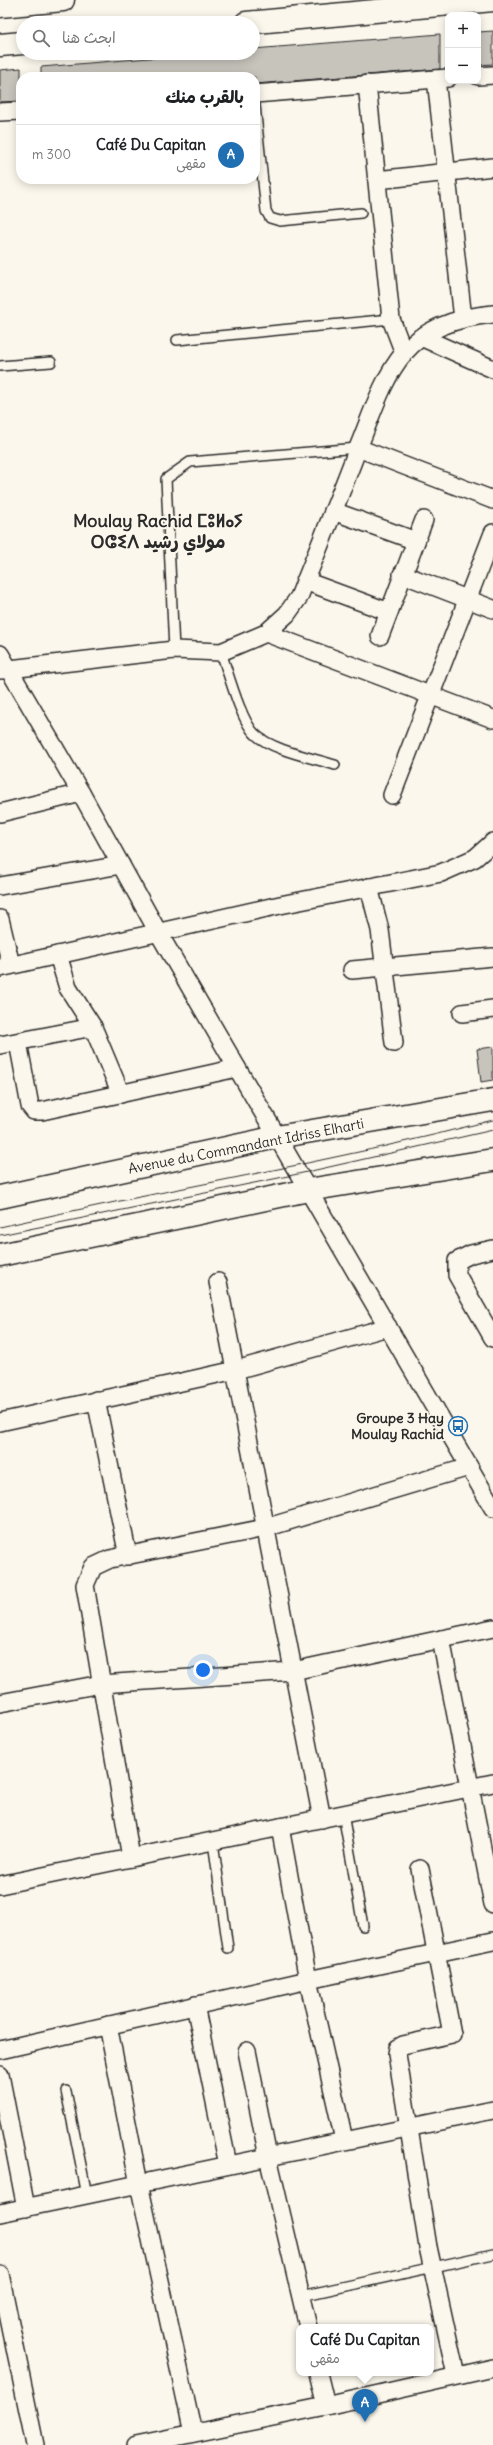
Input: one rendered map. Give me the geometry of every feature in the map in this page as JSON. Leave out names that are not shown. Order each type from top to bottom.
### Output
[{"type":"main road","points":[[0,6],[63,0]]},
{"type":"main road","points":[[260,22],[493,0]]},
{"type":"main road","points":[[0,46],[16,44]]},
{"type":"main road","name":"Avenue du Commandant Idriss Elharti","points":[[0,1197],[277,1137],[493,1100]]},
{"type":"main road","points":[[0,1255],[308,1190],[493,1160]]},
{"type":"street","points":[[481,76],[493,75]]},
{"type":"street","points":[[260,94],[442,78],[446,170],[463,319]]},
{"type":"street","points":[[367,84],[391,318],[404,353]]},
{"type":"street","points":[[0,112],[16,111]]},
{"type":"street","points":[[377,180],[446,170],[493,166]]},
{"type":"street","points":[[5,669],[174,650],[221,652],[266,633],[287,614],[299,597],[388,377],[404,353],[421,337],[449,322],[493,314]]},
{"type":"street","points":[[421,337],[493,369]]},
{"type":"street","points":[[358,448],[493,500]]},
{"type":"street","points":[[334,511],[416,541]]},
{"type":"street","points":[[380,636],[402,574],[424,520]]},
{"type":"street","points":[[392,795],[493,533]]},
{"type":"street","points":[[402,574],[493,609]]},
{"type":"street","points":[[306,581],[389,612]]},
{"type":"street","points":[[266,633],[493,719]]},
{"type":"street","points":[[0,654],[5,669],[81,793],[158,932],[493,1508]]},
{"type":"street","points":[[0,813],[81,793]]},
{"type":"street","points":[[0,919],[6,967],[280,905],[441,874],[476,858],[493,842]]},
{"type":"street","points":[[0,886],[121,865]]},
{"type":"street","points":[[369,887],[380,930],[394,1043]]},
{"type":"street","points":[[58,955],[68,988],[93,1026],[121,1094]]},
{"type":"street","points":[[352,970],[493,957]]},
{"type":"street","points":[[462,1013],[493,1009]]},
{"type":"street","points":[[0,1045],[93,1026]]},
{"type":"street","points":[[18,1042],[30,1106],[34,1111],[42,1111],[237,1068]]},
{"type":"street","points":[[493,1249],[471,1254],[457,1261],[457,1275],[493,1338]]},
{"type":"street","points":[[218,1282],[322,1818]]},
{"type":"street","points":[[0,1422],[236,1370],[388,1327]]},
{"type":"street","points":[[96,1400],[128,1556]]},
{"type":"street","points":[[131,1858],[85,1585],[93,1567],[110,1559],[265,1528],[469,1467]]},
{"type":"street","points":[[0,1702],[101,1684],[293,1671],[493,1628]]},
{"type":"street","points":[[441,1639],[493,1904]]},
{"type":"street","points":[[0,1885],[213,1842],[493,1782]]},
{"type":"street","points":[[280,1827],[308,1980],[344,2140]]},
{"type":"street","points":[[420,1870],[452,2034],[398,2048],[408,2128],[432,2269],[456,2375]]},
{"type":"street","points":[[0,2050],[308,1980],[493,1941]]},
{"type":"street","points":[[195,2005],[228,2165]]},
{"type":"street","points":[[108,2025],[139,2184],[193,2433]]},
{"type":"street","points":[[247,2051],[268,2156],[307,2324]]},
{"type":"street","points":[[0,2075],[26,2208]]},
{"type":"street","points":[[0,2213],[493,2110]]},
{"type":"street","points":[[0,2274],[35,2445]]},
{"type":"street","points":[[136,2445],[326,2406],[456,2375],[493,2368]]},
{"type":"street","points":[[319,2376],[326,2406]]},
{"type":"lane","points":[[260,153],[266,211],[270,218],[280,221],[361,213]]},
{"type":"lane","points":[[177,340],[391,318]]},
{"type":"lane","points":[[0,366],[51,362]]},
{"type":"lane","points":[[174,650],[166,479],[190,462],[358,448]]},
{"type":"lane","points":[[221,652],[246,720],[254,734],[268,743],[335,765]]},
{"type":"lane","points":[[343,1814],[363,1926]]},
{"type":"lane","points":[[213,1842],[228,1948]]},
{"type":"lane","points":[[66,2091],[87,2195]]},
{"type":"lane","points":[[301,2296],[432,2269],[493,2254]]},
{"type":"building","points":[[493,31],[493,64],[481,65],[481,32]]},
{"type":"building","points":[[440,34],[440,69],[260,84],[260,72],[41,72],[41,67],[125,60],[260,60],[260,48]]},
{"type":"building","points":[[21,68],[21,72],[16,72],[16,101],[0,102],[0,70]]},
{"type":"building","points":[[493,1047],[493,1080],[481,1082],[477,1049]]},
{"type":"tram line","points":[[0,1227],[123,1200],[370,1150],[493,1120]]},
{"type":"tram line","points":[[0,1235],[298,1174],[493,1130]]},
{"type":"place","name":"Groupe 3 Hay Moulay Rachid","points":[[458,1426]]},
{"type":"place","name":"Café Du Capitan","points":[[365,2422]]},
{"type":"district","name":"Moulay Rachid ⵎⵓⵍⴰⵢ ⵔⵛⵉⴷ مولاي رشيد","points":[[158,530]]}]
